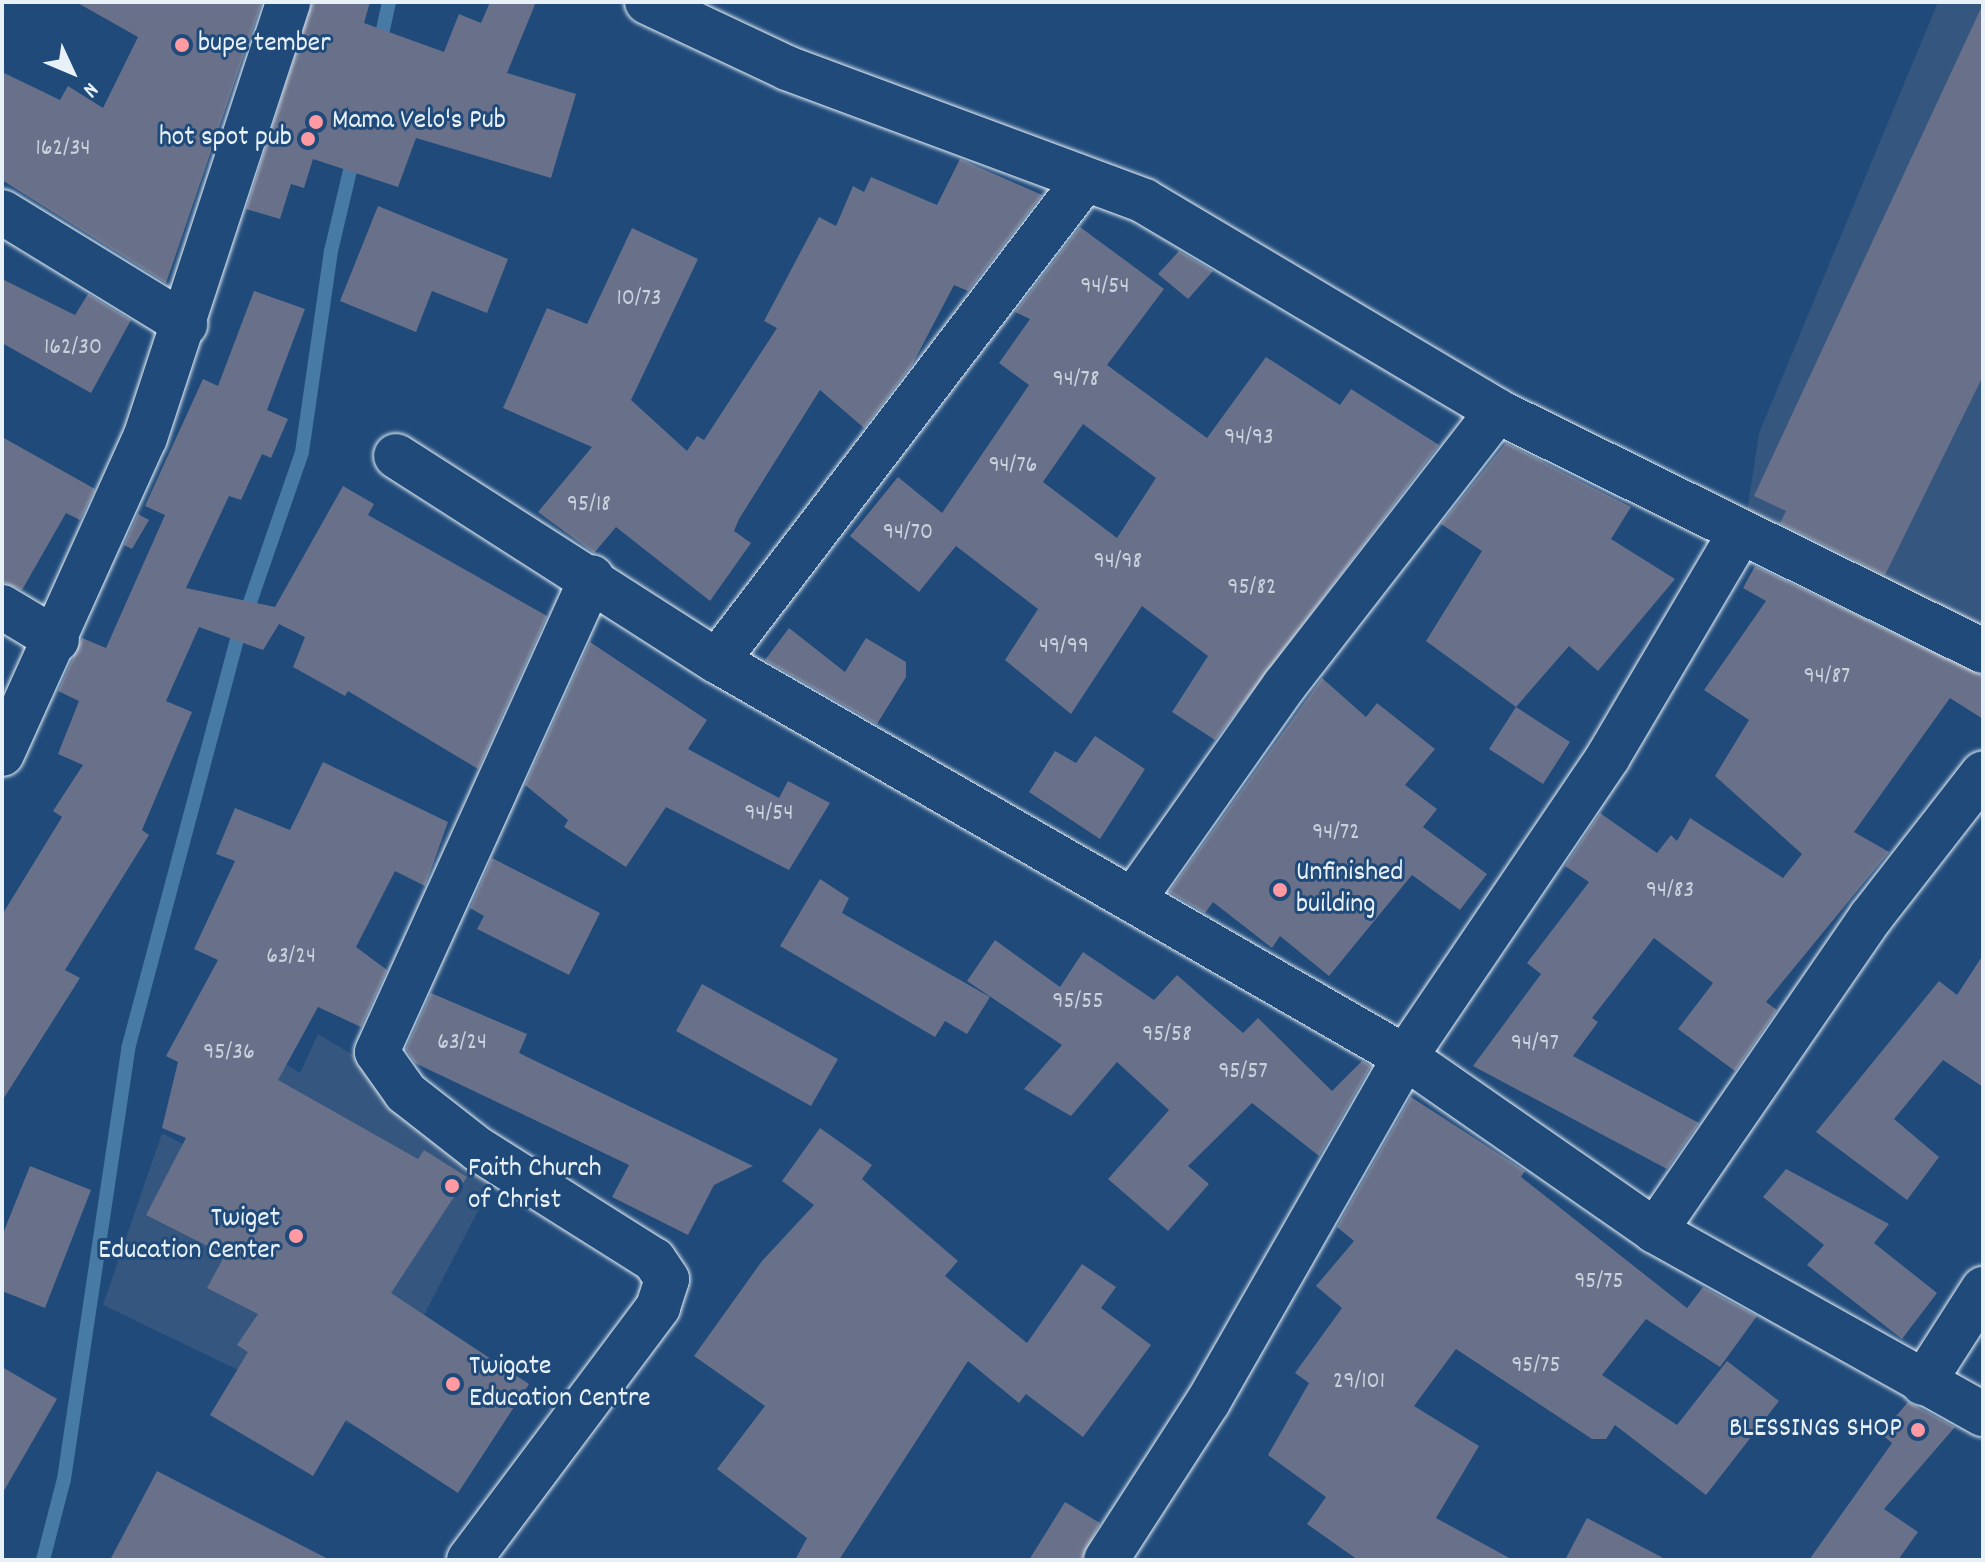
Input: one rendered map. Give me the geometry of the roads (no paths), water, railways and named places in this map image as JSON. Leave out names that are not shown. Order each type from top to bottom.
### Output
[{"type":"street","points":[[2,754],[57,640],[185,324],[288,2]]},
{"type":"street","points":[[647,2],[787,68],[1083,182],[1144,201],[1225,243],[1497,411],[1739,535],[1983,651]]},
{"type":"street","points":[[717,661],[1083,182]]},
{"type":"street","points":[[2,212],[185,324]]},
{"type":"street","points":[[1133,900],[1284,686],[1497,411]]},
{"type":"street","points":[[396,456],[592,577],[717,661],[1405,1057],[1655,1231],[1983,1414]]},
{"type":"street","points":[[1106,1560],[1208,1402],[1405,1057],[1608,757],[1739,535]]},
{"type":"street","points":[[469,1560],[658,1307],[667,1279],[654,1260],[430,1112],[406,1093],[377,1052],[592,577]]},
{"type":"street","points":[[2,607],[57,640]]},
{"type":"street","points":[[1655,1231],[1871,917],[1983,773]]},
{"type":"street","points":[[1923,1383],[1983,1289]]},
{"type":"waterway","points":[[379,48],[389,2]]},
{"type":"waterway","points":[[43,1560],[64,1479],[128,1049],[237,640],[302,452],[331,251],[354,154]]},
{"type":"place","name":"bupe tember","points":[[182,45]]},
{"type":"place","name":"Mama Velo's Pub","points":[[316,122]]},
{"type":"place","name":"hot spot pub","points":[[308,139]]},
{"type":"place","name":"Unfinished building","points":[[1280,890]]},
{"type":"place","name":"Faith Church of Christ","points":[[452,1186]]},
{"type":"place","name":"Twiget Education Center","points":[[296,1236]]},
{"type":"place","name":"Twigate Education Centre","points":[[453,1384]]},
{"type":"place","name":"BLESSINGS SHOP","points":[[1918,1430]]}]
